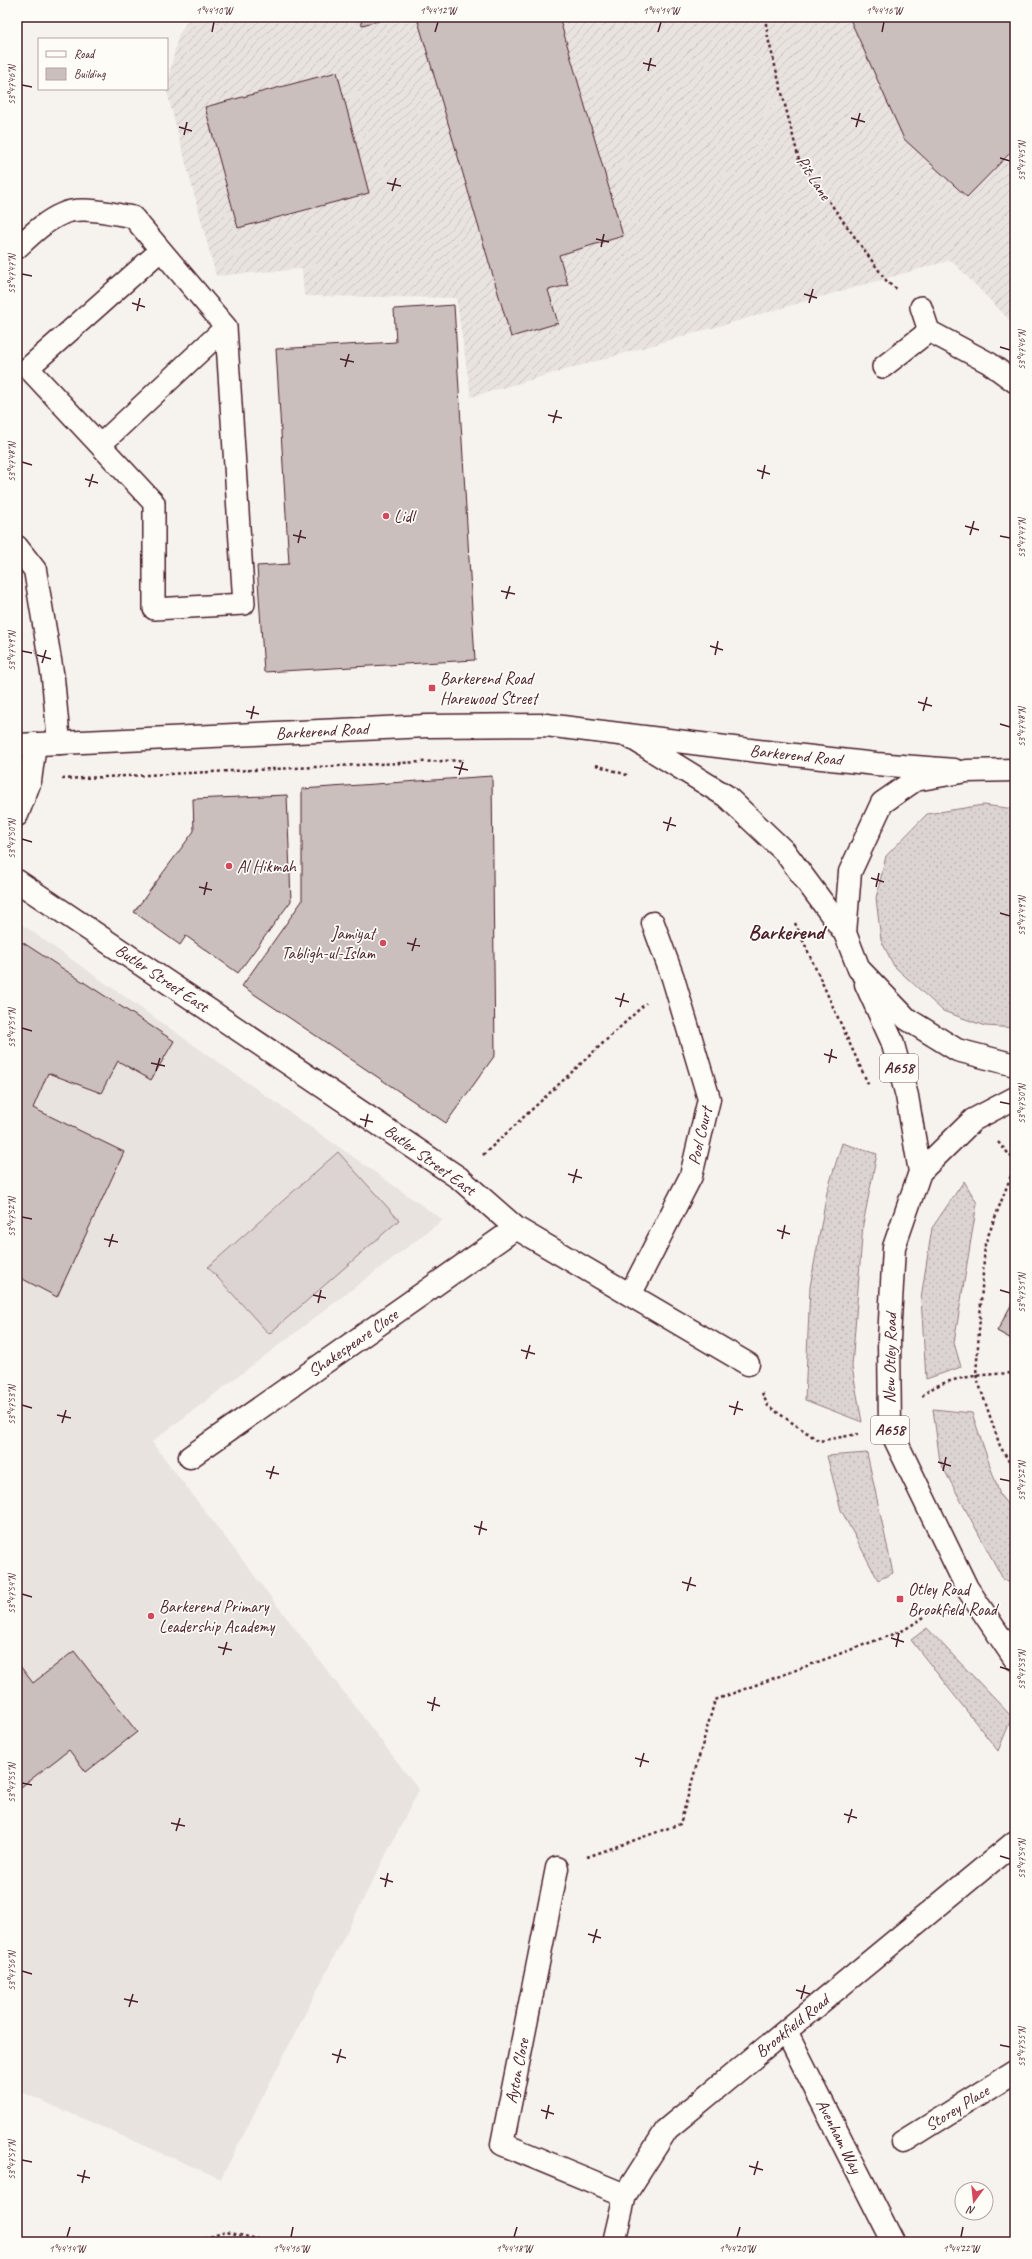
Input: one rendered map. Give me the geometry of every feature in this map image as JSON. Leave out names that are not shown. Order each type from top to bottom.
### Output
[{"type":"street","points":[[17,546],[35,570],[53,678],[59,743]]},
{"type":"street","name":"Barkerend Road","points":[[26,745],[427,726],[546,725],[876,764],[967,770]]},
{"type":"street","name":"Barkerend Road","points":[[626,734],[726,796],[784,852],[845,934]]},
{"type":"street","points":[[17,815],[30,781],[26,745]]},
{"type":"street","points":[[845,934],[850,872],[882,804],[915,780],[967,770],[1015,770]]},
{"type":"street","name":"Butler Street East","points":[[17,881],[459,1178],[516,1228],[748,1364]]},
{"type":"street","name":"Pool Court","points":[[630,1295],[691,1176],[709,1099],[673,978],[653,923]]},
{"type":"street","name":"New Otley Road","points":[[845,934],[858,969],[892,1041],[907,1096],[920,1172]]},
{"type":"street","points":[[858,969],[907,1019],[957,1050],[1015,1065]]},
{"type":"street","name":"New Otley Road","points":[[1015,1098],[973,1120],[920,1172],[894,1247],[889,1339],[890,1429],[967,1588],[1015,1659]]},
{"type":"street","name":"Shakespeare Close","points":[[190,1457],[516,1228]]},
{"type":"street","name":"Brookfield Road","points":[[614,2242],[625,2195],[667,2128],[1015,1842]]},
{"type":"street","name":"Ayton Close","points":[[556,1868],[502,2144],[625,2195]]},
{"type":"street","name":"Avenham Way","points":[[786,2031],[893,2242]]},
{"type":"street","name":"Storey Place","points":[[903,2142],[1014,2076]]},
{"type":"lane","points":[[17,248],[38,230],[62,213],[92,210],[133,217],[161,250],[226,327],[244,604],[154,609],[154,503],[28,368],[161,250]]},
{"type":"lane","points":[[921,307],[929,331],[989,363],[1015,382]]},
{"type":"lane","points":[[100,445],[226,327]]},
{"type":"lane","points":[[884,367],[929,331]]},
{"type":"path","name":"Pit Lane","points":[[765,17],[768,38],[799,160],[888,283],[921,307]]},
{"type":"path","points":[[30,781],[470,760]]},
{"type":"path","points":[[591,764],[634,778]]},
{"type":"path","points":[[792,917],[872,1094],[907,1096]]},
{"type":"path","points":[[459,1178],[673,978]]},
{"type":"path","points":[[1002,1136],[996,1140],[1015,1161]]},
{"type":"path","points":[[1015,1165],[985,1244],[976,1375],[1000,1446],[1015,1472]]},
{"type":"path","points":[[748,1364],[768,1406],[819,1441],[890,1429],[929,1389],[976,1375],[1015,1373]]},
{"type":"path","points":[[556,1868],[680,1824],[715,1700],[904,1630],[967,1588]]},
{"type":"path","points":[[194,2242],[226,2232],[271,2242]]},
{"type":"shaded area","points":[[190,17],[1015,17],[1015,326],[951,260],[471,397],[456,298],[304,296],[302,269],[216,276],[166,90],[168,90],[168,80],[178,36]]},
{"type":"shaded area","points":[[983,805],[1015,809],[1015,1028],[985,1026],[943,1011],[894,966],[881,940],[876,898],[886,856],[927,814]]},
{"type":"shaded area","name":"Barkerend Primary Leadership Academy","points":[[17,921],[443,1220],[152,1442],[419,1790],[221,2179],[17,2090]]},
{"type":"shaded area","points":[[842,1143],[877,1154],[863,1224],[852,1367],[862,1422],[805,1400],[810,1287],[827,1192]]},
{"type":"shaded area","points":[[338,1152],[399,1220],[269,1334],[208,1267]]},
{"type":"shaded area","points":[[964,1181],[977,1203],[954,1343],[961,1367],[926,1379],[921,1298],[932,1228]]},
{"type":"shaded area","points":[[933,1409],[972,1413],[1000,1495],[1015,1514],[1015,1586],[1003,1579],[940,1462]]},
{"type":"shaded area","points":[[867,1453],[893,1573],[878,1580],[841,1510],[827,1456]]},
{"type":"shaded area","points":[[927,1628],[1012,1717],[998,1751],[911,1640]]},
{"type":"building","points":[[360,17],[394,17],[362,25]]},
{"type":"building","points":[[433,17],[559,17],[623,236],[559,255],[568,285],[548,290],[558,323],[511,337],[418,21]]},
{"type":"building","points":[[849,17],[1015,17],[1015,148],[967,197],[904,139]]},
{"type":"building","points":[[337,72],[369,193],[238,228],[205,107]]},
{"type":"building","points":[[454,305],[475,660],[264,672],[257,566],[289,564],[276,349],[396,342],[394,309]]},
{"type":"building","name":"Jamiyat Tabligh-ul-Islam","points":[[492,776],[495,1055],[446,1123],[242,986],[302,901],[302,789]]},
{"type":"building","name":"Al Hikmah","points":[[287,795],[291,901],[238,973],[186,936],[180,945],[134,912],[194,831],[193,799]]},
{"type":"building","points":[[22,942],[174,1041],[151,1080],[118,1061],[101,1093],[48,1073],[33,1108],[124,1152],[57,1297],[17,1276],[17,954]]},
{"type":"building","points":[[1015,1298],[1015,1341],[997,1331]]},
{"type":"building","points":[[74,1651],[137,1732],[86,1772],[69,1750],[17,1790],[17,1662],[33,1683]]},
{"type":"place","name":"Lidl","points":[[386,516]]},
{"type":"place","name":"Barkerend Road Harewood Street","points":[[432,688]]},
{"type":"place","name":"Al Hikmah","points":[[229,866]]},
{"type":"place","name":"Jamiyat Tabligh-ul-Islam","points":[[383,943]]},
{"type":"place","name":"Otley Road Brookfield Road","points":[[900,1599]]},
{"type":"place","name":"Barkerend Primary Leadership Academy","points":[[151,1616]]},
{"type":"district","name":"Barkerend","points":[[786,932]]}]
